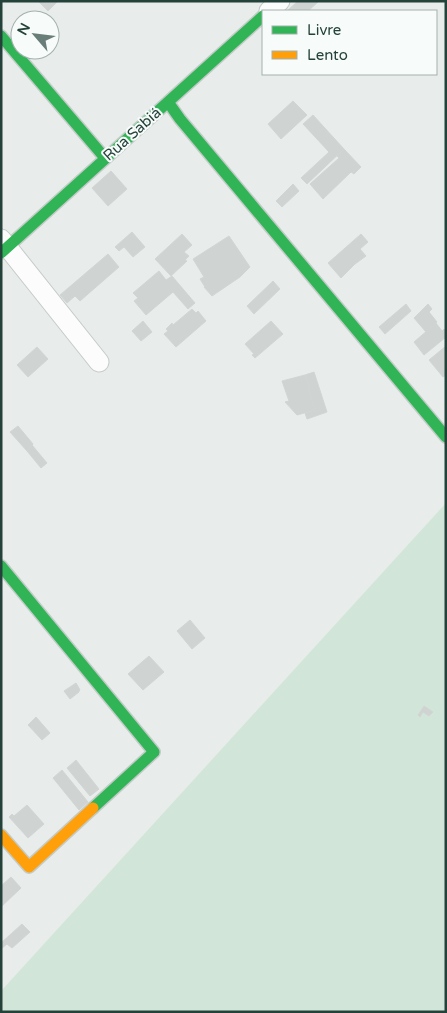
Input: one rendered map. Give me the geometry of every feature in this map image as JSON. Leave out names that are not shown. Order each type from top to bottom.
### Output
[{"type":"street","points":[[270,10],[280,1]]},
{"type":"street","name":"Rua Sabiá","points":[[4,246],[262,17]]},
{"type":"street","points":[[1,36],[105,158]]},
{"type":"street","points":[[168,102],[180,119],[446,437]]},
{"type":"street","points":[[4,246],[99,362]]},
{"type":"street","points":[[1,566],[154,752],[29,867],[1,835]]},
{"type":"green space","points":[[446,503],[446,1012],[1,1012],[1,991]]},
{"type":"building","points":[[38,1],[58,1],[49,10]]},
{"type":"building","points":[[298,1],[319,1],[309,10],[288,10]]},
{"type":"building","points":[[293,101],[307,115],[281,139],[268,124]]},
{"type":"building","points":[[313,115],[344,149],[307,184],[301,178],[329,152],[303,124]]},
{"type":"building","points":[[344,149],[361,167],[354,174],[351,172],[323,199],[310,184],[339,158],[337,156]]},
{"type":"building","points":[[111,171],[127,189],[108,206],[92,188]]},
{"type":"building","points":[[293,184],[299,191],[282,207],[276,201]]},
{"type":"building","points":[[132,232],[145,247],[133,257],[124,247],[119,251],[115,247]]},
{"type":"building","points":[[182,234],[192,245],[184,252],[189,256],[185,260],[187,261],[171,276],[155,259]]},
{"type":"building","points":[[361,234],[368,242],[360,249],[366,256],[341,278],[328,263]]},
{"type":"building","points":[[229,236],[250,267],[240,277],[212,296],[204,287],[200,279],[204,277],[193,259]]},
{"type":"building","points":[[108,254],[119,267],[80,301],[75,296],[67,303],[60,295]]},
{"type":"building","points":[[159,271],[166,280],[172,276],[195,303],[188,309],[173,292],[146,315],[134,301],[138,298],[133,293]]},
{"type":"building","points":[[273,281],[280,289],[254,314],[247,306]]},
{"type":"building","points":[[406,304],[411,311],[385,334],[379,327]]},
{"type":"building","points":[[428,304],[432,309],[429,312],[437,322],[426,332],[414,318]]},
{"type":"building","points":[[192,309],[196,313],[198,311],[206,321],[176,347],[164,334],[168,331],[166,329]]},
{"type":"building","points":[[143,321],[152,332],[141,341],[132,331]]},
{"type":"building","points":[[271,321],[283,334],[255,358],[252,355],[254,354],[245,344]]},
{"type":"building","points":[[436,323],[442,331],[444,329],[446,337],[424,355],[414,342]]},
{"type":"building","points":[[446,346],[446,375],[443,377],[429,360]]},
{"type":"building","points":[[37,347],[48,359],[28,377],[17,365]]},
{"type":"building","points":[[314,372],[327,412],[307,419],[305,413],[315,410],[305,375]]},
{"type":"building","points":[[305,375],[315,410],[297,415],[285,402],[289,401],[282,381]]},
{"type":"building","points":[[18,426],[33,444],[27,451],[10,432]]},
{"type":"building","points":[[32,445],[47,463],[41,468],[27,451]]},
{"type":"building","points":[[190,620],[205,638],[192,649],[177,631]]},
{"type":"building","points":[[149,656],[164,672],[143,690],[128,674]]},
{"type":"building","points":[[76,683],[80,690],[70,699],[64,691]]},
{"type":"building","points":[[424,706],[433,712],[429,716],[423,712],[420,717],[418,715]]},
{"type":"building","points":[[36,717],[50,733],[42,740],[28,725]]},
{"type":"building","points":[[76,760],[99,789],[90,796],[67,768]]},
{"type":"building","points":[[62,770],[88,802],[79,810],[53,778]]},
{"type":"building","points":[[27,805],[44,824],[28,838],[9,817],[12,814],[14,816]]},
{"type":"building","points":[[11,877],[21,888],[1,907],[1,886]]},
{"type":"building","points":[[22,924],[30,932],[12,948],[7,944],[1,949],[1,943]]},
{"type":"traffic: fast","points":[[1,253],[262,17]]},
{"type":"traffic: fast","points":[[1,36],[105,158]]},
{"type":"traffic: fast","points":[[168,102],[180,119],[446,437]]},
{"type":"traffic: fast","points":[[1,566],[154,752],[93,808]]},
{"type":"traffic: slow","points":[[1,835],[29,867],[93,808]]}]
